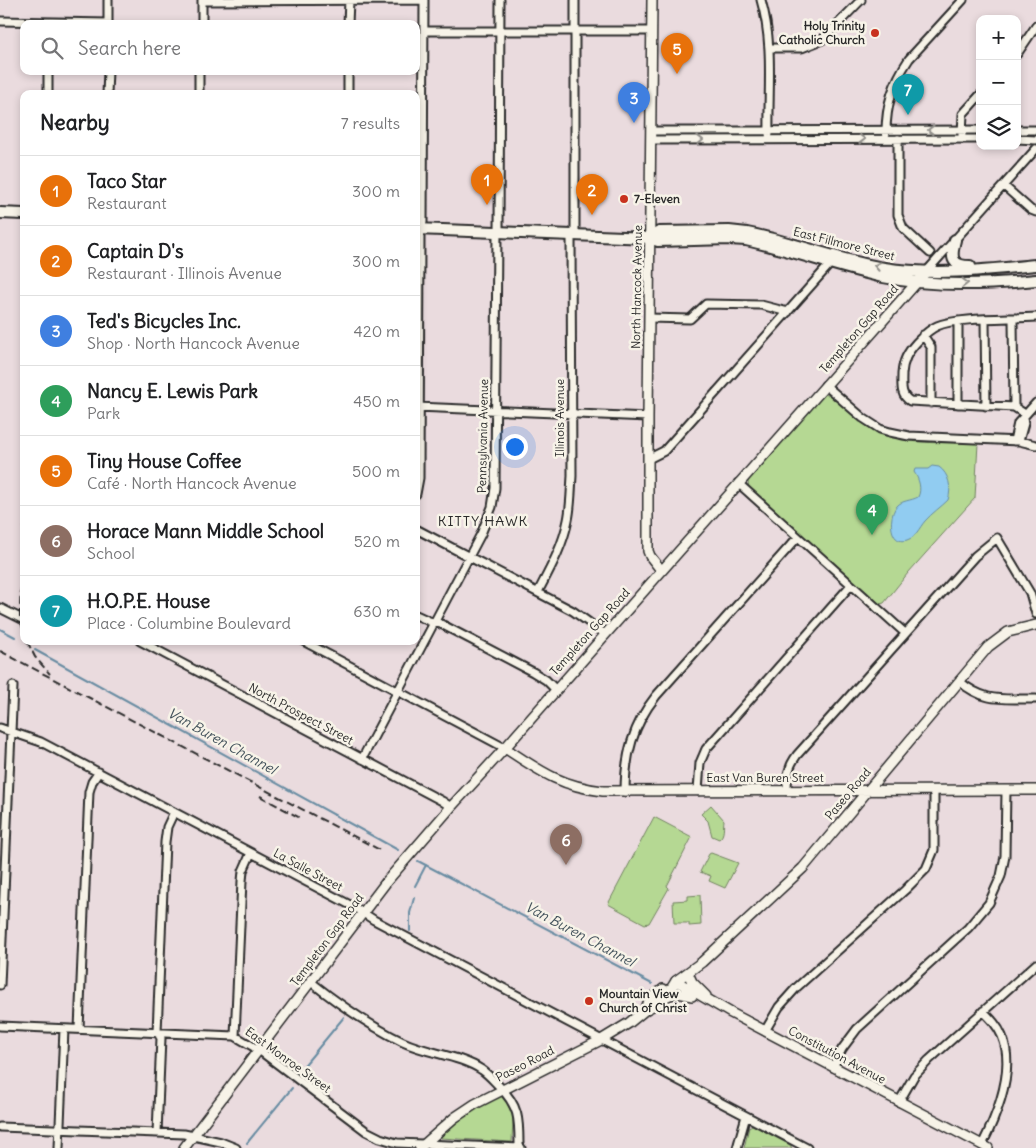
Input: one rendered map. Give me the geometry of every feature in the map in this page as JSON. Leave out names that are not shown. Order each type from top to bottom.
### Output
[{"type":"main road","points":[[0,213],[20,214]]},
{"type":"main road","name":"East Fillmore Street","points":[[420,229],[649,238],[658,241],[746,240],[831,262],[865,273],[916,282],[979,283],[1036,280]]},
{"type":"main road","name":"East Fillmore Street","points":[[649,238],[658,232],[729,231],[747,233],[871,265],[926,272],[972,271],[1036,264]]},
{"type":"main road","points":[[955,240],[952,257],[958,265],[1001,268]]},
{"type":"street","points":[[108,0],[108,20]]},
{"type":"street","points":[[202,20],[202,0],[424,0],[423,222],[420,227]]},
{"type":"street","points":[[348,20],[349,0]]},
{"type":"street","name":"Pennsylvania Avenue","points":[[362,759],[486,524],[494,498],[500,0]]},
{"type":"street","name":"Illinois Avenue","points":[[538,592],[559,549],[568,520],[572,476],[575,0]]},
{"type":"street","name":"North Hancock Avenue","points":[[652,0],[648,551],[661,570]]},
{"type":"street","points":[[761,0],[767,24],[769,48],[769,139]]},
{"type":"street","points":[[769,48],[802,48],[822,40],[861,0]]},
{"type":"street","points":[[886,138],[887,113],[891,92],[902,68],[963,0]]},
{"type":"street","points":[[0,21],[20,22]]},
{"type":"street","points":[[1021,48],[1036,26]]},
{"type":"street","points":[[424,30],[651,31]]},
{"type":"street","points":[[48,75],[48,90]]},
{"type":"street","points":[[108,75],[108,90]]},
{"type":"street","points":[[199,75],[200,90]]},
{"type":"street","points":[[348,75],[348,90]]},
{"type":"street","points":[[962,139],[963,114],[976,99]]},
{"type":"street","points":[[651,135],[769,130],[976,130]]},
{"type":"street","points":[[1021,130],[1036,130]]},
{"type":"street","points":[[651,135],[769,139],[976,139]]},
{"type":"street","points":[[898,139],[898,215],[903,228],[930,253]]},
{"type":"street","points":[[1021,139],[1036,140]]},
{"type":"street","name":"Templeton Gap Road","points":[[184,1148],[362,912],[451,807],[1036,149]]},
{"type":"street","points":[[1004,186],[1031,210],[1036,212]]},
{"type":"street","points":[[648,459],[664,451],[831,262]]},
{"type":"street","points":[[649,318],[690,319],[706,304],[761,305],[788,312]]},
{"type":"street","points":[[1024,417],[1014,407],[910,401],[904,397],[902,389],[904,360],[910,349],[924,335],[942,324],[958,321],[1036,317]]},
{"type":"street","points":[[1013,319],[1014,407]]},
{"type":"street","points":[[985,320],[986,406]]},
{"type":"street","points":[[958,321],[958,404]]},
{"type":"street","points":[[924,335],[931,347],[931,403]]},
{"type":"street","points":[[825,385],[862,418],[880,429],[890,432],[908,436],[1017,441],[1036,445]]},
{"type":"street","points":[[1017,441],[1018,422],[1036,403]]},
{"type":"street","points":[[420,407],[648,417]]},
{"type":"street","points":[[738,484],[905,633]]},
{"type":"street","points":[[420,531],[538,592],[605,634]]},
{"type":"street","points":[[625,792],[626,766],[630,746],[642,714],[798,537]]},
{"type":"street","points":[[787,790],[788,772],[797,755],[975,556],[997,538],[1030,593],[1036,614]]},
{"type":"street","points":[[698,791],[698,772],[706,749],[852,585]]},
{"type":"street","points":[[0,608],[20,618]]},
{"type":"street","points":[[420,617],[441,624],[533,672],[556,689]]},
{"type":"street","name":"Paseo Road","points":[[645,1010],[649,1001],[667,985],[688,973],[709,956],[798,873],[988,647],[1016,629],[1036,625]]},
{"type":"street","name":"North Prospect Street","points":[[148,645],[451,807]]},
{"type":"street","points":[[310,645],[505,748]]},
{"type":"street","points":[[959,681],[982,696],[996,699],[1036,699]]},
{"type":"street","points":[[0,985],[2,900],[13,686]]},
{"type":"street","name":"La Salle Street","points":[[0,728],[42,742],[374,920],[807,1148]]},
{"type":"street","name":"East Van Buren Street","points":[[505,748],[540,771],[567,784],[588,789],[625,792],[1036,790]]},
{"type":"street","points":[[79,1029],[89,792],[92,782],[99,772]]},
{"type":"street","points":[[833,1066],[846,1042],[857,1029],[968,928],[989,903],[1001,876],[1005,856],[1006,790]]},
{"type":"street","points":[[765,1031],[779,1007],[796,988],[926,869],[934,850],[934,791]]},
{"type":"street","points":[[157,1133],[162,1038],[157,1032],[165,833],[174,812]]},
{"type":"street","points":[[235,1036],[242,881],[243,871],[251,853]]},
{"type":"street","points":[[899,1102],[921,1068],[1036,964]]},
{"type":"street","points":[[688,973],[689,978],[711,1002]]},
{"type":"street","name":"Paseo Road","points":[[422,1146],[462,1112],[601,1040],[629,1023],[645,1010],[658,1003],[676,981]]},
{"type":"street","name":"Constitution Avenue","points":[[676,981],[711,1002],[985,1147]]},
{"type":"street","points":[[311,982],[368,1024],[410,1045],[476,1067],[491,1077],[510,1096],[518,1116],[520,1148]]},
{"type":"street","points":[[658,1003],[674,993],[700,996]]},
{"type":"street","points":[[983,1012],[992,1020],[1002,1035],[1006,1050],[1004,1085],[985,1147]]},
{"type":"street","name":"East Monroe Street","points":[[0,1026],[235,1036],[259,1050],[366,1131],[388,1141],[422,1146],[520,1148]]},
{"type":"street","points":[[59,1148],[64,1028]]},
{"type":"street","points":[[737,1148],[746,1116]]},
{"type":"street","points":[[0,1127],[194,1136],[221,1142],[236,1148]]},
{"type":"green space","points":[[824,394],[831,396],[858,420],[876,432],[887,436],[912,441],[978,443],[975,498],[908,573],[884,603],[880,604],[749,487],[748,482],[751,476]]},
{"type":"green space","points":[[711,805],[724,820],[723,833],[719,839],[712,836],[708,821],[701,814]]},
{"type":"green space","points":[[654,817],[692,837],[667,886],[669,888],[649,923],[645,924],[608,904]]},
{"type":"green space","points":[[711,853],[738,863],[725,888],[709,881],[711,876],[700,872]]},
{"type":"green space","points":[[700,895],[701,925],[689,926],[689,923],[674,923],[673,901],[688,900],[688,896]]},
{"type":"green space","points":[[500,1096],[504,1096],[513,1117],[512,1142],[441,1138],[442,1134],[463,1117]]},
{"type":"green space","points":[[752,1125],[790,1145],[792,1148],[744,1148],[749,1127]]},
{"type":"water","points":[[932,466],[939,467],[947,477],[950,486],[948,500],[928,518],[913,537],[901,541],[892,529],[891,522],[894,510],[901,503],[918,497],[920,487],[914,472],[915,469],[928,469]]},
{"type":"waterway","name":"Van Buren Channel","points":[[0,629],[15,637]]},
{"type":"waterway","name":"Van Buren Channel","points":[[35,650],[398,850]]},
{"type":"waterway","name":"Van Buren Channel","points":[[418,861],[652,984]]},
{"type":"waterway","points":[[415,886],[426,865]]},
{"type":"waterway","points":[[410,931],[410,913],[414,898]]},
{"type":"waterway","points":[[302,1068],[344,1017]]},
{"type":"waterway","points":[[247,1143],[292,1088]]},
{"type":"railway","points":[[20,608],[20,619]]},
{"type":"railway","points":[[29,645],[35,657],[50,674]]},
{"type":"railway","points":[[0,651],[380,850]]},
{"type":"railway","points":[[260,796],[302,819]]},
{"type":"place","name":"Holy Trinity Catholic Church","points":[[875,33]]},
{"type":"place","name":"Tiny House Coffee","points":[[677,74]]},
{"type":"place","name":"H.O.P.E. House","points":[[908,115]]},
{"type":"place","name":"Ted's Bicycles Inc.","points":[[634,123]]},
{"type":"place","name":"7-Eleven","points":[[624,199]]},
{"type":"place","name":"Taco Star","points":[[487,205]]},
{"type":"place","name":"Captain D's","points":[[592,215]]},
{"type":"place","name":"Nancy E. Lewis Park","points":[[872,535]]},
{"type":"place","name":"Horace Mann Middle School","points":[[566,865]]},
{"type":"place","name":"Mountain View Church of Christ","points":[[589,1001]]},
{"type":"district","name":"KITTY HAWK","points":[[483,521]]}]
